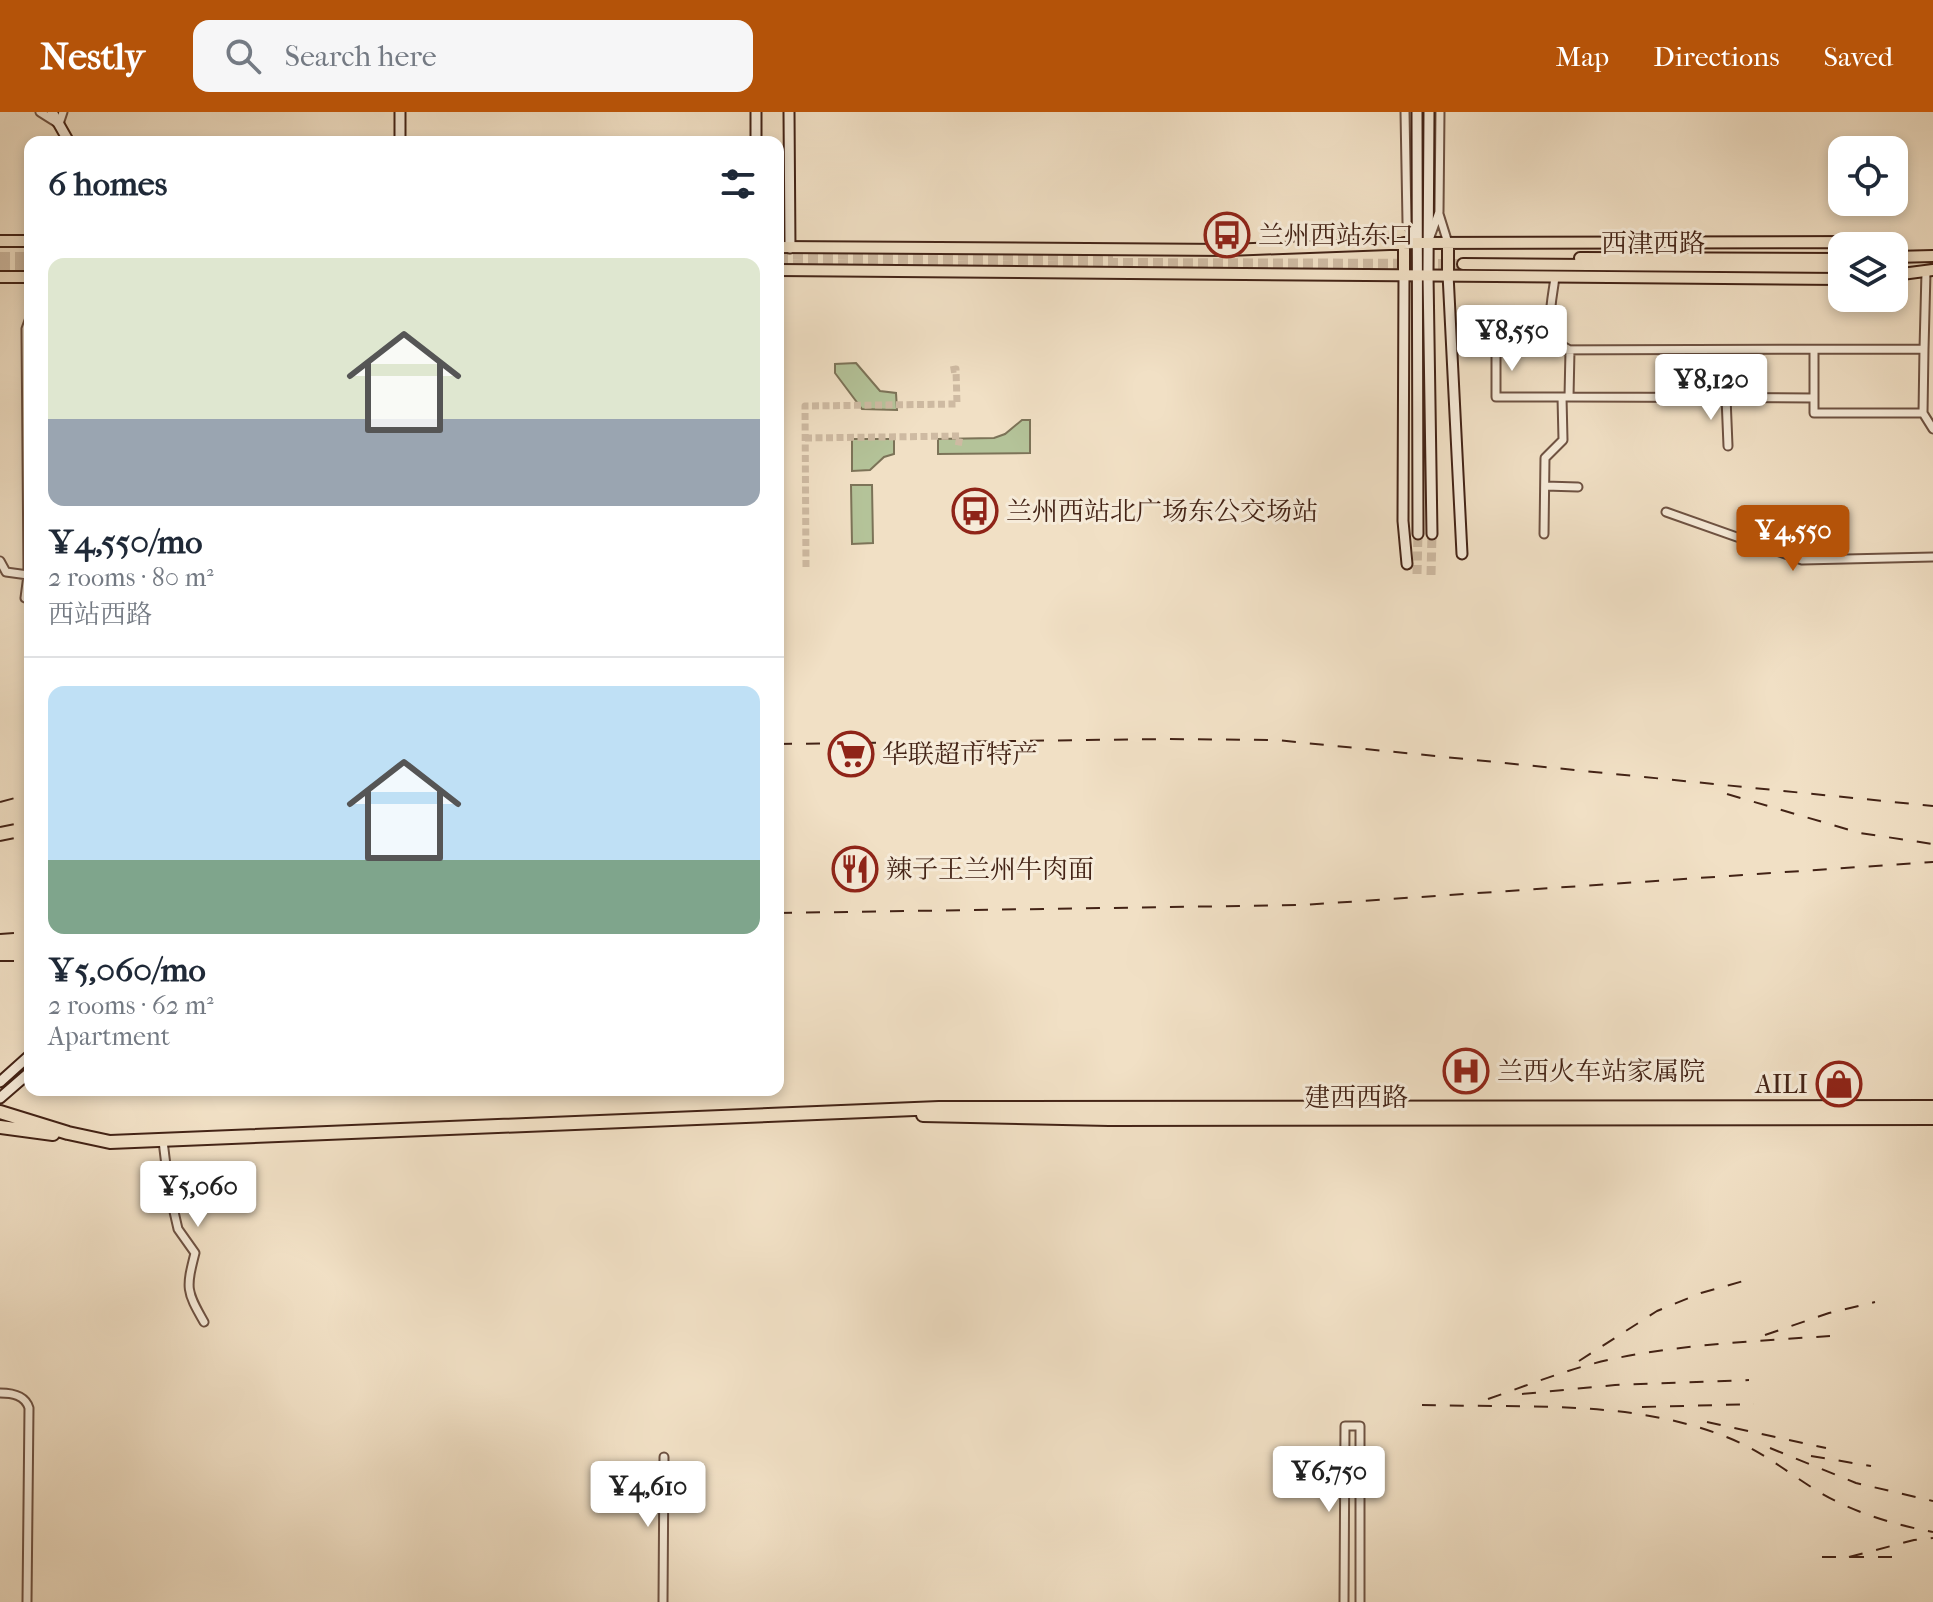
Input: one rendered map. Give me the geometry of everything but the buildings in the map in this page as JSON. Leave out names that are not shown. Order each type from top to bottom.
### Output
[{"type":"highway","name":"建西西路","points":[[0,1112],[110,1142],[939,1108],[1933,1107]]},
{"type":"highway","name":"建西西路","points":[[876,1111],[941,1117],[1109,1119],[1933,1118]]},
{"type":"highway","points":[[0,1127],[96,1140]]},
{"type":"main road","points":[[52,112],[66,136]]},
{"type":"main road","points":[[400,112],[400,136]]},
{"type":"main road","points":[[756,112],[756,136]]},
{"type":"main road","points":[[789,112],[790,248]]},
{"type":"main road","points":[[1417,112],[1422,243]]},
{"type":"main road","points":[[1407,564],[1403,521],[1416,274],[1422,243],[1429,112]]},
{"type":"main road","points":[[0,241],[24,241]]},
{"type":"main road","points":[[784,248],[1228,250],[1404,243],[1828,242]]},
{"type":"main road","points":[[1404,243],[1416,274],[1432,534]]},
{"type":"main road","points":[[1448,243],[1462,554]]},
{"type":"main road","points":[[1908,252],[1928,256]]},
{"type":"main road","points":[[1908,257],[1928,256]]},
{"type":"main road","name":"西津西路","points":[[1828,259],[1463,261],[1828,267]]},
{"type":"main road","points":[[1908,269],[1931,270]]},
{"type":"main road","points":[[784,270],[1828,279]]},
{"type":"main road","points":[[1908,273],[1931,270]]},
{"type":"main road","points":[[1416,274],[1418,534]]},
{"type":"main road","points":[[0,277],[24,277]]},
{"type":"main road","points":[[0,1082],[24,1060]]},
{"type":"main road","points":[[0,1098],[24,1077]]},
{"type":"street","points":[[40,112],[59,124],[63,112]]},
{"type":"street","points":[[1405,112],[1407,222],[1422,243],[1439,212]]},
{"type":"street","points":[[1440,112],[1439,212],[1448,243]]},
{"type":"street","points":[[1931,270],[1924,349],[1923,413],[1933,429]]},
{"type":"street","points":[[1555,276],[1550,330],[1557,343],[1570,350]]},
{"type":"street","points":[[1814,398],[1496,397],[1496,350],[1924,349]]},
{"type":"street","points":[[1544,534],[1545,458],[1563,440],[1570,350]]},
{"type":"street","points":[[1814,350],[1814,413],[1923,413]]},
{"type":"street","points":[[1726,397],[1728,446]]},
{"type":"street","points":[[1545,486],[1578,487]]},
{"type":"street","points":[[1666,512],[1802,560],[1933,557]]},
{"type":"street","points":[[0,561],[6,572],[24,574]]},
{"type":"street","points":[[163,1141],[178,1229],[195,1253],[187,1283],[204,1322]]},
{"type":"street","points":[[0,1393],[20,1397],[29,1408],[27,1602]]},
{"type":"street","points":[[1344,1602],[1345,1426],[1360,1426],[1360,1602]]},
{"type":"street","points":[[663,1602],[664,1457]]},
{"type":"green space","points":[[856,363],[880,391],[896,393],[897,410],[862,409],[835,373],[835,364]]},
{"type":"green space","points":[[1022,420],[1030,420],[1030,453],[938,454],[938,439],[994,438],[1005,434]]},
{"type":"green space","points":[[852,439],[894,439],[894,454],[884,457],[870,470],[852,471]]},
{"type":"green space","points":[[851,485],[872,485],[873,543],[852,544]]},
{"type":"tunnel","points":[[784,254],[1113,256]]},
{"type":"tunnel","points":[[0,257],[24,257]]},
{"type":"tunnel","points":[[784,262],[1463,264]]},
{"type":"tunnel","points":[[0,265],[24,265]]},
{"type":"tunnel","points":[[806,567],[805,406],[957,404],[956,369],[950,370]]},
{"type":"tunnel","points":[[805,438],[960,436],[958,447]]},
{"type":"tunnel","points":[[1417,574],[1418,534]]},
{"type":"tunnel","points":[[1431,575],[1432,534]]},
{"type":"railway","points":[[784,744],[1276,740],[1933,806]]},
{"type":"railway","points":[[1727,794],[1860,833],[1933,844]]},
{"type":"railway","points":[[0,802],[24,796]]},
{"type":"railway","points":[[0,827],[24,822]]},
{"type":"railway","points":[[0,841],[24,836]]},
{"type":"railway","points":[[784,913],[1303,905],[1933,862]]},
{"type":"railway","points":[[0,934],[24,932]]},
{"type":"railway","points":[[0,961],[24,961]]},
{"type":"railway","points":[[1579,1361],[1657,1311],[1701,1293],[1747,1280]]},
{"type":"railway","points":[[1765,1335],[1829,1313],[1875,1302]]},
{"type":"railway","points":[[1488,1399],[1568,1371],[1643,1353],[1830,1336]]},
{"type":"railway","points":[[1522,1394],[1615,1385],[1749,1380]]},
{"type":"railway","points":[[1642,1407],[1754,1404]]},
{"type":"railway","points":[[1422,1405],[1539,1406],[1617,1411],[1692,1426],[1750,1448],[1822,1494],[1852,1509],[1933,1532]]},
{"type":"railway","points":[[1707,1422],[1826,1448]]},
{"type":"railway","points":[[1770,1448],[1856,1483],[1933,1501]]},
{"type":"railway","points":[[1811,1456],[1871,1466]]},
{"type":"railway","points":[[1849,1557],[1933,1538]]},
{"type":"railway","points":[[1822,1557],[1899,1557]]},
{"type":"place","name":"兰州西站东口","points":[[1227,235]]},
{"type":"place","name":"兰州西站北广场东公交场站","points":[[975,511]]},
{"type":"place","name":"华联超市特产","points":[[851,754]]},
{"type":"place","name":"辣子王兰州牛肉面","points":[[855,869]]},
{"type":"place","name":"兰西火车站家属院","points":[[1466,1071]]},
{"type":"place","name":"AILI","points":[[1839,1084]]}]
